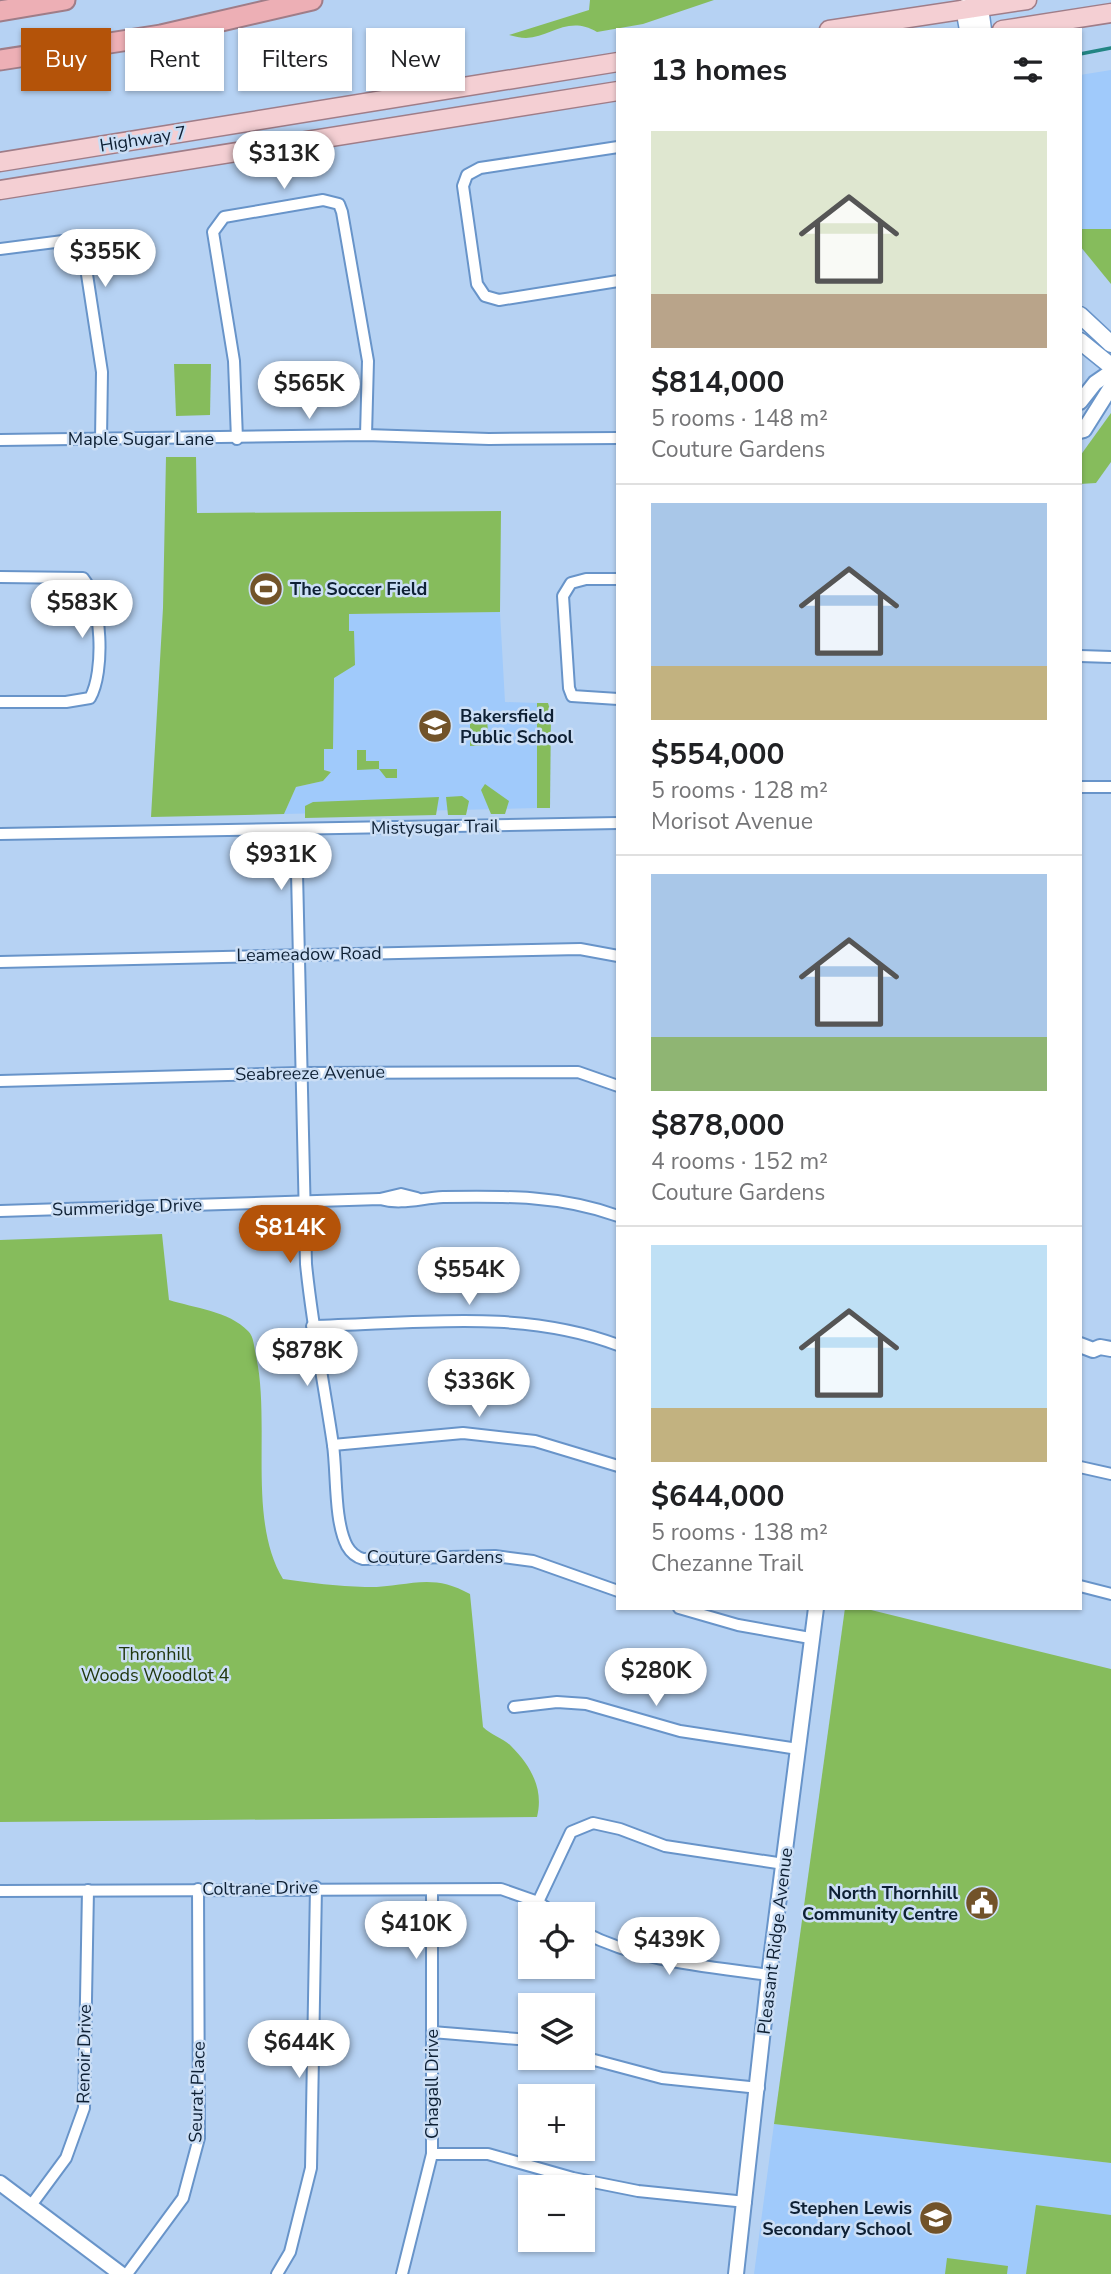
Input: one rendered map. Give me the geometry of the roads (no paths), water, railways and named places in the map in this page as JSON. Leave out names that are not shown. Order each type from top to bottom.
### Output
[{"type":"highway","points":[[0,11],[65,0]]},
{"type":"highway","points":[[0,60],[161,35],[312,0]]},
{"type":"main road","points":[[842,28],[1027,0]]},
{"type":"main road","points":[[968,28],[972,8]]},
{"type":"main road","points":[[972,8],[983,28]]},
{"type":"main road","points":[[1015,28],[1111,13]]},
{"type":"main road","name":"Highway 7","points":[[0,162],[616,62]]},
{"type":"main road","name":"Highway 7","points":[[0,190],[616,91]]},
{"type":"main road","points":[[1082,317],[1111,344]]},
{"type":"main road","points":[[1082,343],[1111,366]]},
{"type":"street","points":[[616,147],[480,167],[467,175],[463,186],[477,284],[485,296],[499,300],[616,281]]},
{"type":"street","points":[[237,439],[234,361],[213,232],[223,217],[323,200],[339,204],[342,212],[368,361],[366,435]]},
{"type":"street","points":[[0,249],[63,241],[78,245],[84,255],[102,372],[101,439]]},
{"type":"street","points":[[1082,399],[1095,383],[1111,372]]},
{"type":"street","points":[[1082,430],[1111,387]]},
{"type":"street","name":"Maple Sugar Lane","points":[[0,440],[237,439],[366,435],[489,439],[616,438]]},
{"type":"street","points":[[0,578],[83,578],[92,589],[97,603],[99,657],[96,687],[89,698],[66,702],[0,702]]},
{"type":"street","points":[[616,579],[586,579],[571,583],[563,596],[569,688],[572,696],[616,699]]},
{"type":"street","points":[[1082,656],[1111,657]]},
{"type":"street","points":[[1082,787],[1111,787]]},
{"type":"street","name":"Mistysugar Trail","points":[[0,834],[616,823]]},
{"type":"street","name":"Couture Gardens","points":[[296,829],[299,1073],[312,1326],[332,1445],[341,1527],[347,1546],[355,1556],[381,1560],[495,1556],[533,1561],[616,1590]]},
{"type":"street","name":"Leameadow Road","points":[[0,962],[580,948],[616,956]]},
{"type":"street","name":"Seabreeze Avenue","points":[[0,1080],[299,1073],[578,1072],[616,1085]]},
{"type":"street","name":"Summeridge Drive","points":[[0,1211],[380,1199],[394,1203],[418,1198],[521,1195],[580,1203],[616,1215]]},
{"type":"street","points":[[312,1326],[514,1322],[561,1327],[616,1344]]},
{"type":"street","points":[[1082,1343],[1093,1350],[1106,1348]]},
{"type":"street","points":[[332,1445],[463,1433],[535,1441],[616,1465]]},
{"type":"street","points":[[1082,1467],[1111,1474]]},
{"type":"street","points":[[1082,1587],[1111,1594]]},
{"type":"street","points":[[686,1610],[738,1625],[810,1638]]},
{"type":"street","name":"Pleasant Ridge Avenue","points":[[736,2274],[759,2088],[769,1975],[816,1610]]},
{"type":"street","points":[[514,1707],[557,1702],[586,1704],[680,1731],[798,1749]]},
{"type":"street","points":[[538,1902],[571,1832],[593,1823],[620,1829],[666,1846],[784,1864]]},
{"type":"street","points":[[277,2274],[290,2252],[311,2168],[316,1887]]},
{"type":"street","name":"Coltrane Drive","points":[[0,1891],[316,1887],[501,1889],[538,1902]]},
{"type":"street","name":"Seurat Place","points":[[127,2274],[183,2198],[199,2138],[198,1889]]},
{"type":"street","name":"Renoir Drive","points":[[32,2204],[66,2158],[84,2108],[88,1890]]},
{"type":"street","name":"Chagall Drive","points":[[402,2274],[432,2154],[432,1890]]},
{"type":"street","points":[[595,1938],[616,1948],[654,1959],[769,1975]]},
{"type":"street","points":[[432,2032],[518,2039]]},
{"type":"street","points":[[595,2060],[662,2078],[759,2088]]},
{"type":"street","points":[[432,2154],[488,2154],[573,2178],[638,2191],[746,2202]]},
{"type":"street","points":[[0,2183],[32,2204],[121,2274]]},
{"type":"waterway","points":[[1082,54],[1111,48]]},
{"type":"place","name":"The Soccer Field","points":[[266,589]]},
{"type":"place","name":"Bakersfield Public School","points":[[435,726]]},
{"type":"place","name":"North Thornhill Community Centre","points":[[982,1903]]},
{"type":"place","name":"Stephen Lewis Secondary School","points":[[936,2218]]},
{"type":"park label","name":"Thronhill Woods Woodlot 4","points":[[155,1664]]}]
